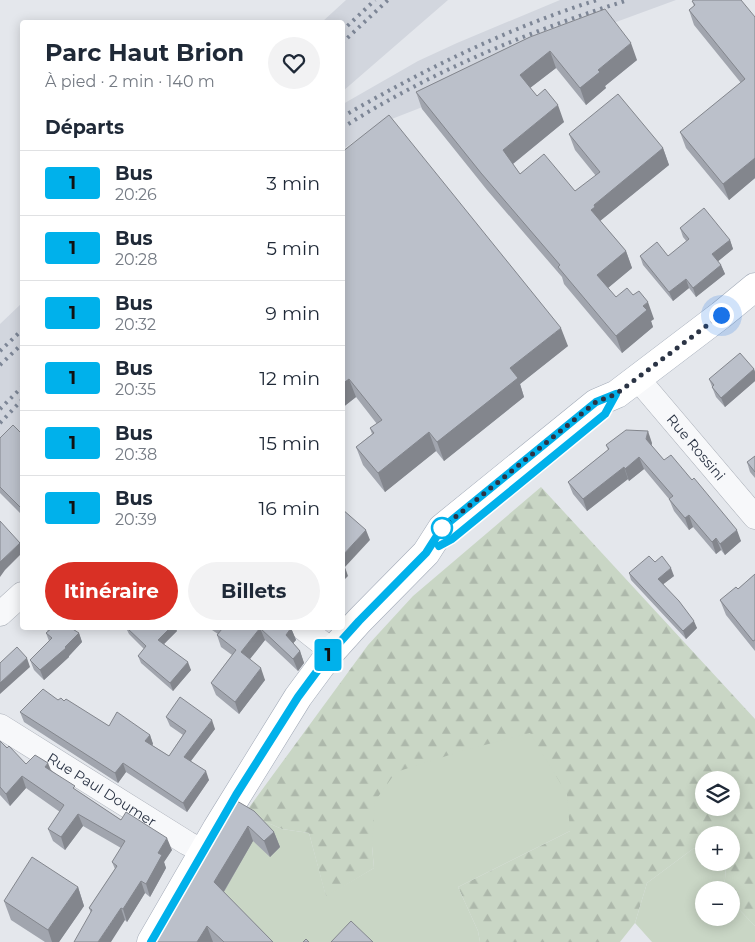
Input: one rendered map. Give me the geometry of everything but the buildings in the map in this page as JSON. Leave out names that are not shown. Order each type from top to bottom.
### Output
[{"type":"main road","points":[[151,942],[256,763],[298,697],[332,651],[359,621],[426,553],[452,539],[605,414],[627,386],[755,287]]},
{"type":"street","name":"Rue Rossini","points":[[627,386],[755,517]]},
{"type":"street","points":[[0,614],[20,596]]},
{"type":"street","points":[[306,630],[332,651]]},
{"type":"street","name":"Rue Paul Doumer","points":[[0,726],[204,852]]},
{"type":"shaded area","points":[[346,0],[448,0],[345,89],[345,20],[324,20]]},
{"type":"shaded area","points":[[560,0],[676,0],[537,51],[420,108],[384,122],[345,148],[345,103],[418,61]]},
{"type":"shaded area","points":[[20,305],[20,430],[0,450],[0,324]]},
{"type":"green space","points":[[541,487],[755,719],[755,926],[740,910],[740,881],[725,881],[726,871],[740,871],[740,826],[695,826],[695,849],[647,883],[635,923],[620,942],[480,942],[478,931],[458,887],[570,831],[372,846],[374,868],[326,897],[309,833],[282,829],[245,813],[368,645],[413,596]]},
{"type":"green space","points":[[530,733],[567,794],[570,831],[458,887],[478,931],[480,942],[263,942],[219,899],[245,813],[282,829],[309,833],[326,896],[374,868],[372,846],[375,801],[396,772],[462,751]]},
{"type":"green space","points":[[694,848],[695,871],[726,871],[725,881],[695,881],[695,926],[740,926],[740,910],[755,926],[755,942],[652,942],[635,923],[647,883]]},
{"type":"railway","points":[[345,28],[375,0]]},
{"type":"railway","points":[[345,40],[388,0]]},
{"type":"railway","points":[[345,115],[466,51],[531,23],[597,0]]},
{"type":"railway","points":[[345,126],[445,71],[517,39],[628,0]]},
{"type":"railway","points":[[0,351],[20,332]]},
{"type":"railway","points":[[0,365],[20,346]]},
{"type":"railway","points":[[0,409],[20,389]]},
{"type":"railway","points":[[0,423],[20,402]]},
{"type":"bus line","name":"1","points":[[151,942],[256,763],[298,697],[332,651],[426,553],[442,528],[596,402],[616,394],[605,414],[452,539],[439,546]]},
{"type":"route","points":[[442,528],[596,402],[616,394],[721,315]]}]
